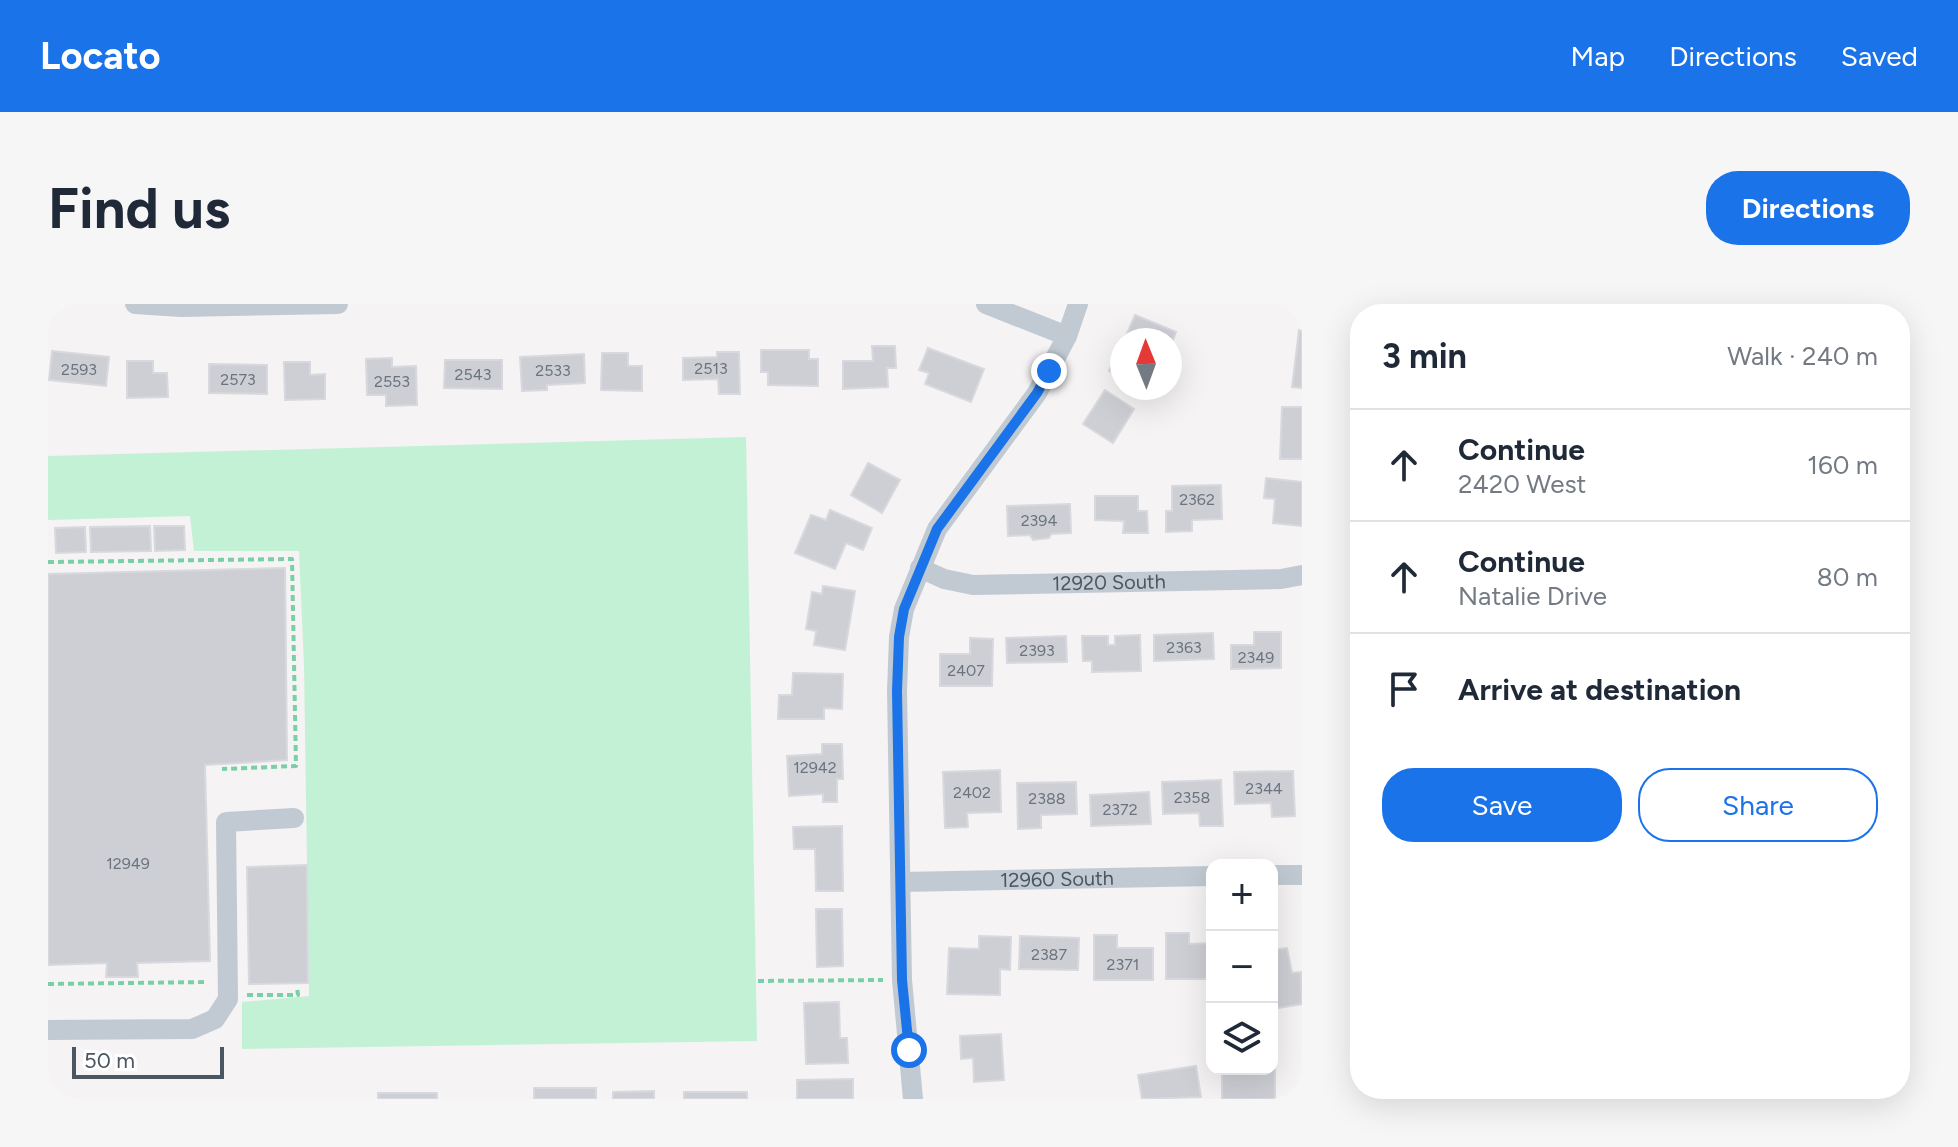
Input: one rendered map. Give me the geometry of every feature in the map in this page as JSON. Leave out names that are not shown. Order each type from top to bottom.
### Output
[{"type":"street","points":[[135,304],[168,307],[338,304]]},
{"type":"street","points":[[986,304],[1067,336]]},
{"type":"street","points":[[913,1099],[902,980],[897,664],[904,609],[937,529],[1037,393],[1067,336],[1078,304]]},
{"type":"street","name":"12920 South","points":[[920,568],[944,579],[973,585],[1281,579],[1302,575]]},
{"type":"street","points":[[48,1030],[192,1029],[215,1019],[228,999],[226,822],[294,818]]},
{"type":"street","points":[[1278,875],[1302,875]]},
{"type":"street","name":"12960 South","points":[[901,882],[1206,876]]},
{"type":"path","points":[[48,562],[292,559],[296,766],[222,769]]},
{"type":"path","points":[[758,981],[884,980]]},
{"type":"path","points":[[48,984],[218,982]]},
{"type":"path","points":[[243,995],[298,995],[297,988]]},
{"type":"green space","points":[[746,437],[757,1041],[242,1049],[242,1002],[309,996],[304,665],[299,551],[194,551],[190,516],[48,520],[48,456]]},
{"type":"building","points":[[1135,315],[1166,328],[1129,328]]},
{"type":"building","points":[[1299,330],[1302,331],[1302,388],[1292,387]]},
{"type":"building","points":[[872,346],[895,346],[896,368],[887,368],[888,387],[843,389],[843,361],[873,361]]},
{"type":"building","points":[[928,348],[984,369],[971,402],[925,384],[929,373],[919,370]]},
{"type":"building","points":[[761,350],[809,350],[809,359],[818,359],[818,386],[768,385],[768,372],[761,372]]},
{"type":"building","points":[[52,351],[109,357],[106,386],[49,380]]},
{"type":"building","points":[[717,352],[739,352],[740,394],[719,394],[718,379],[683,380],[683,358],[717,357]]},
{"type":"building","points":[[602,353],[628,353],[628,366],[642,366],[642,391],[601,390]]},
{"type":"building","points":[[584,354],[585,383],[547,385],[547,390],[522,391],[520,357]]},
{"type":"building","points":[[392,358],[392,367],[416,366],[417,405],[386,406],[386,395],[367,395],[366,359]]},
{"type":"building","points":[[445,360],[502,360],[502,389],[444,388]]},
{"type":"building","points":[[127,361],[153,361],[153,373],[167,373],[168,397],[127,398]]},
{"type":"building","points":[[284,362],[310,362],[310,375],[325,374],[325,399],[285,400]]},
{"type":"building","points":[[209,364],[267,365],[267,394],[209,393]]},
{"type":"building","points":[[1105,390],[1110,393],[1110,400],[1120,400],[1134,409],[1113,443],[1083,424]]},
{"type":"building","points":[[1282,407],[1302,407],[1302,459],[1280,459]]},
{"type":"building","points":[[868,463],[900,480],[882,513],[851,495]]},
{"type":"building","points":[[1266,478],[1302,482],[1302,526],[1273,523],[1275,499],[1264,498]]},
{"type":"building","points":[[1221,485],[1222,519],[1192,520],[1192,531],[1166,532],[1166,511],[1172,511],[1172,486]]},
{"type":"building","points":[[1095,496],[1138,496],[1138,511],[1147,511],[1148,533],[1123,533],[1124,521],[1095,520]]},
{"type":"building","points":[[1070,504],[1071,533],[1051,534],[1049,538],[1033,540],[1030,535],[1008,536],[1007,506]]},
{"type":"building","points":[[830,510],[872,528],[863,550],[846,543],[835,569],[795,553],[811,515],[826,520]]},
{"type":"building","points":[[150,526],[151,551],[91,552],[90,527]]},
{"type":"building","points":[[154,526],[184,526],[185,550],[155,551]]},
{"type":"building","points":[[85,527],[86,552],[56,553],[55,528]]},
{"type":"building","points":[[285,568],[287,760],[205,765],[210,961],[137,963],[138,977],[106,977],[107,963],[48,965],[48,574]]},
{"type":"building","points":[[823,586],[855,591],[845,650],[814,645],[816,631],[806,629],[812,592],[822,594]]},
{"type":"building","points":[[1254,632],[1281,632],[1281,668],[1231,669],[1231,645],[1254,645]]},
{"type":"building","points":[[1213,633],[1214,659],[1154,661],[1154,635]]},
{"type":"building","points":[[1140,635],[1141,671],[1092,672],[1092,661],[1083,661],[1082,636],[1108,636],[1108,645],[1115,645],[1115,636]]},
{"type":"building","points":[[1066,636],[1067,662],[1007,663],[1006,638]]},
{"type":"building","points":[[970,638],[993,639],[992,686],[940,686],[940,654],[970,654]]},
{"type":"building","points":[[793,673],[843,674],[842,709],[824,708],[824,719],[778,719],[779,695],[792,695]]},
{"type":"building","points":[[822,744],[842,744],[843,779],[837,779],[837,802],[823,802],[823,794],[789,796],[787,756],[822,754]]},
{"type":"building","points":[[1000,770],[1001,812],[967,813],[968,827],[945,828],[943,772]]},
{"type":"building","points":[[1293,771],[1295,816],[1272,817],[1271,803],[1235,804],[1234,772]]},
{"type":"building","points":[[1221,780],[1223,826],[1200,826],[1199,813],[1163,814],[1162,782]]},
{"type":"building","points":[[1076,782],[1077,814],[1041,815],[1041,828],[1018,829],[1017,783]]},
{"type":"building","points":[[1149,792],[1151,824],[1091,826],[1090,795]]},
{"type":"building","points":[[842,826],[843,891],[816,891],[815,849],[794,849],[793,827]]},
{"type":"building","points":[[307,865],[308,983],[249,984],[247,867]]},
{"type":"building","points":[[816,909],[842,909],[843,966],[817,967]]},
{"type":"building","points":[[1166,933],[1189,933],[1189,944],[1206,943],[1206,979],[1166,979]]},
{"type":"building","points":[[1094,935],[1117,935],[1117,948],[1153,948],[1153,980],[1094,980]]},
{"type":"building","points":[[979,936],[1011,937],[1010,970],[1000,969],[1000,995],[947,994],[949,948],[979,949]]},
{"type":"building","points":[[1020,936],[1079,938],[1078,970],[1019,969]]},
{"type":"building","points":[[1287,948],[1292,973],[1301,972],[1302,1004],[1278,1008],[1278,949]]},
{"type":"building","points":[[839,1002],[840,1038],[847,1038],[848,1063],[806,1064],[804,1003]]},
{"type":"building","points":[[1001,1034],[1004,1080],[974,1082],[973,1058],[961,1059],[960,1036]]},
{"type":"building","points":[[1196,1066],[1201,1097],[1142,1099],[1138,1075]]},
{"type":"building","points":[[1222,1075],[1275,1075],[1275,1099],[1222,1099]]},
{"type":"building","points":[[853,1079],[853,1099],[797,1099],[797,1080]]},
{"type":"building","points":[[534,1088],[596,1088],[596,1099],[534,1099]]},
{"type":"building","points":[[654,1091],[654,1099],[613,1099],[613,1092]]},
{"type":"building","points":[[684,1092],[747,1092],[747,1099],[684,1099]]},
{"type":"building","points":[[378,1093],[437,1093],[437,1099],[378,1099]]},
{"type":"route","points":[[909,1050],[902,980],[897,691],[899,637],[904,609],[937,529],[1037,393],[1049,371]]}]
